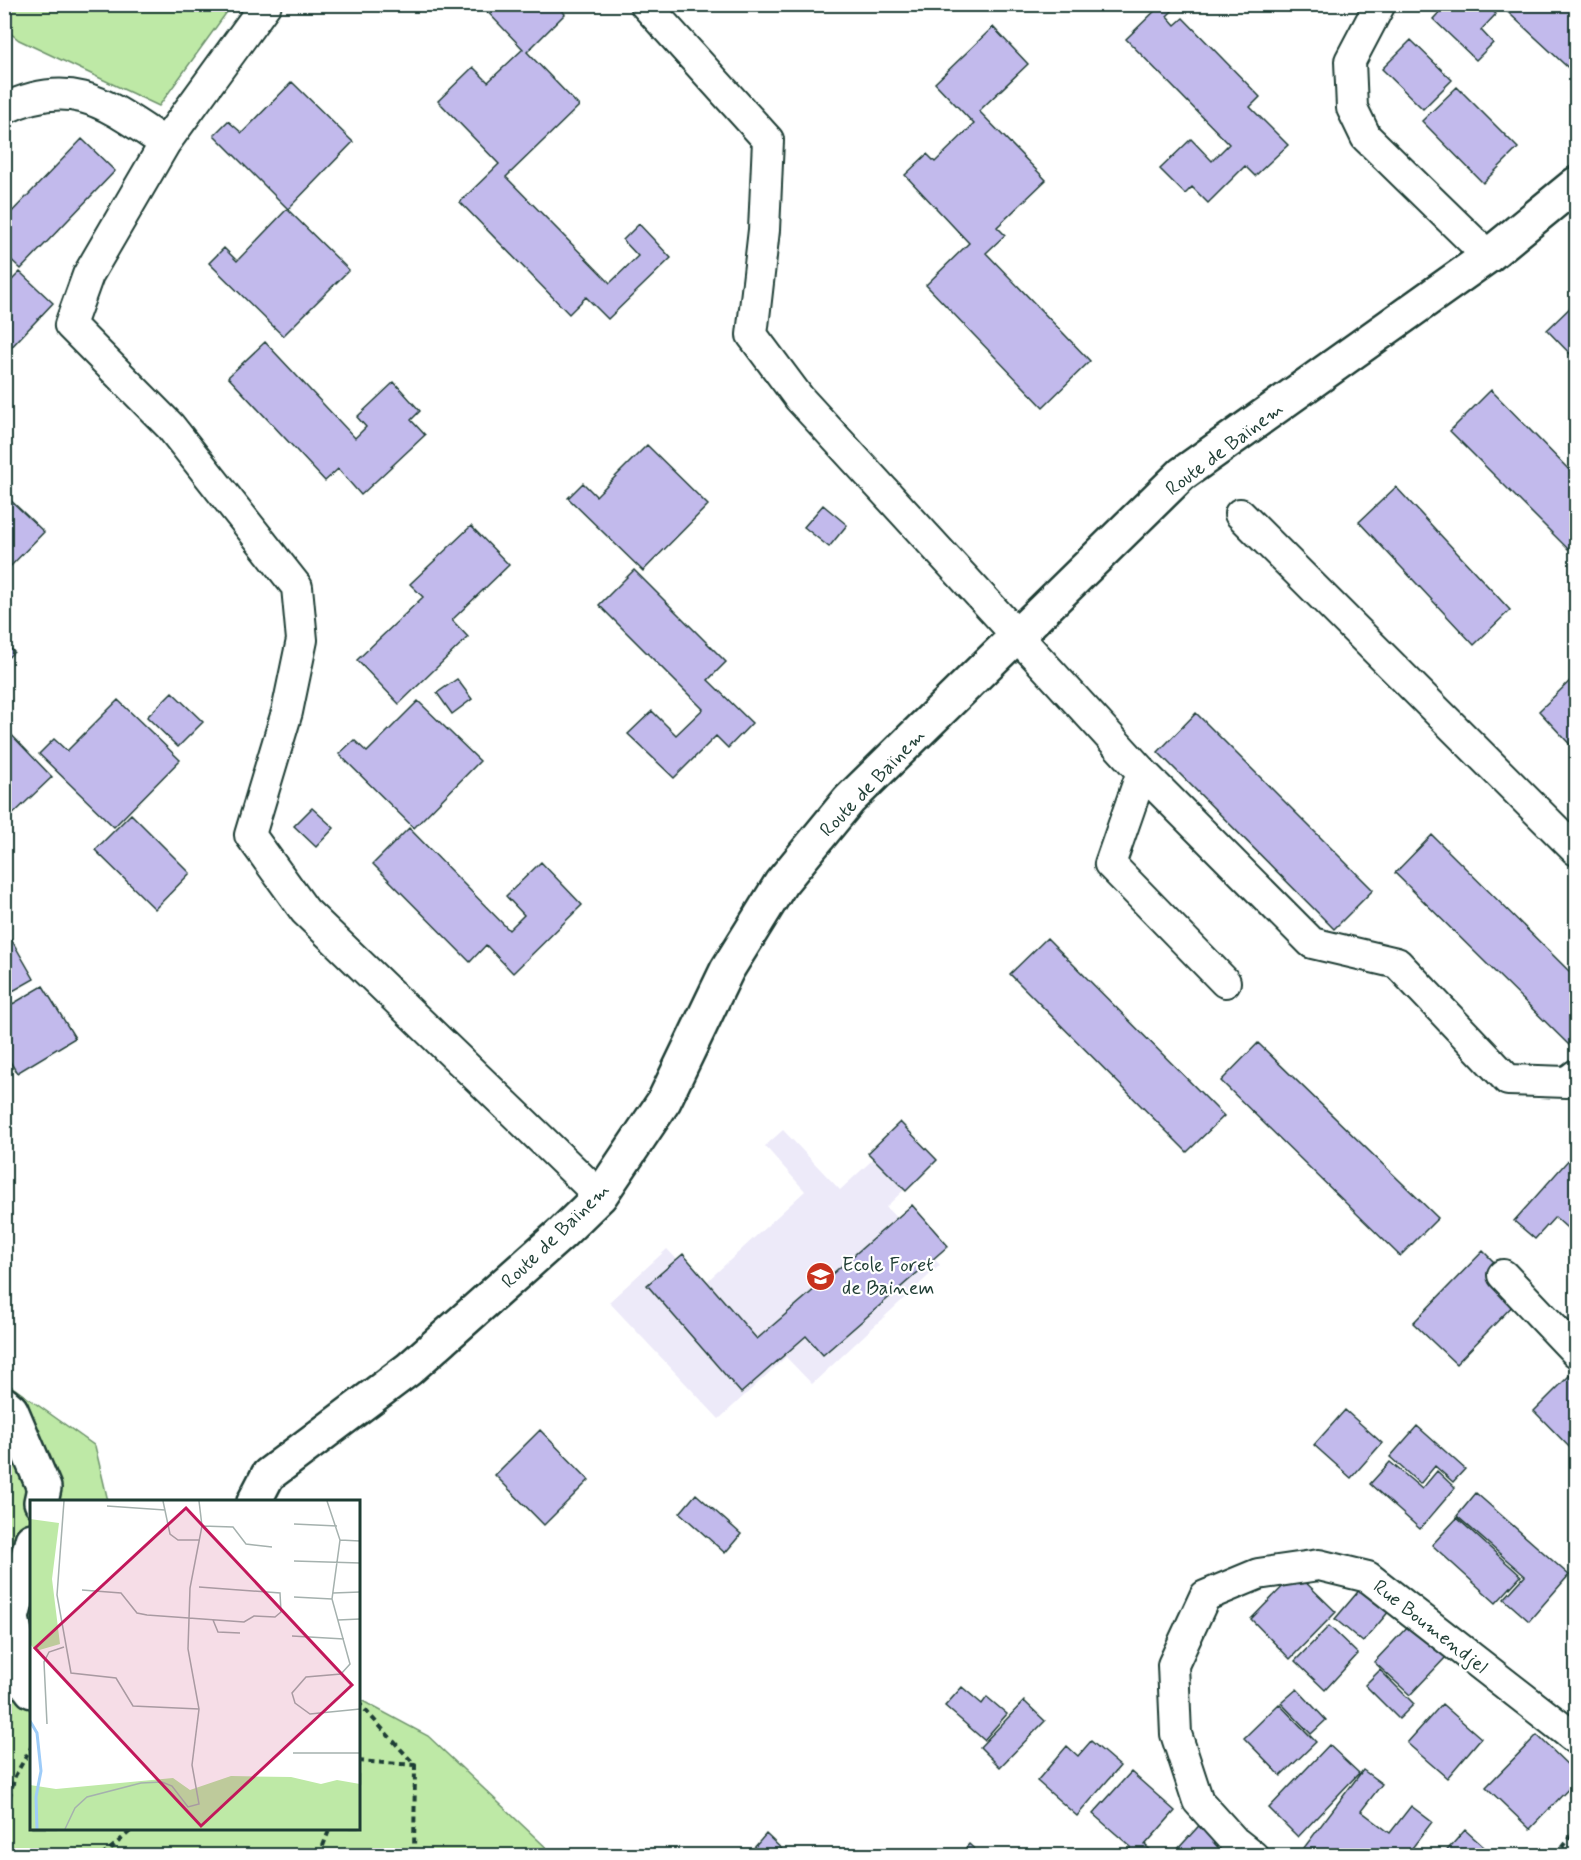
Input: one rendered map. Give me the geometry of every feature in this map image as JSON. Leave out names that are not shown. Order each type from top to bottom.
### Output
[{"type":"street","points":[[266,4],[165,143],[88,275],[70,325],[170,426],[297,587],[302,639],[287,712],[250,835],[305,911],[600,1196]]},
{"type":"street","points":[[645,4],[768,140],[764,230],[752,335],[799,398],[1142,772],[1312,943],[1397,963],[1508,1080],[1567,1082],[1576,1075]]},
{"type":"street","points":[[1380,4],[1350,61],[1352,108],[1366,137],[1488,255]]},
{"type":"street","points":[[4,109],[21,101],[55,92],[102,103],[165,143]]},
{"type":"street","name":"Route de Baïnem","points":[[255,1500],[268,1475],[409,1369],[562,1233],[600,1196],[664,1101],[727,970],[781,883],[849,800],[1182,474],[1488,255],[1575,188]]},
{"type":"street","points":[[1240,514],[1576,850]]},
{"type":"street","points":[[1142,772],[1110,864],[1225,982]]},
{"type":"street","points":[[1503,1275],[1576,1352]]},
{"type":"street","points":[[4,1404],[11,1410],[44,1488],[41,1500]]},
{"type":"street","points":[[30,1547],[12,1618],[26,1683],[30,1688]]},
{"type":"street","name":"Rue Boumendjel","points":[[1253,1856],[1234,1841],[1198,1801],[1176,1734],[1173,1665],[1205,1596],[1258,1574],[1319,1565],[1368,1577],[1576,1739]]},
{"type":"path","points":[[360,1704],[415,1765],[414,1856]]},
{"type":"path","points":[[4,1818],[15,1776],[30,1750]]},
{"type":"path","points":[[360,1761],[415,1765]]},
{"type":"path","points":[[102,1856],[132,1830]]},
{"type":"path","points":[[319,1856],[329,1830]]},
{"type":"path","points":[[1556,1856],[1576,1830]]},
{"type":"path","points":[[4,1848],[14,1856]]},
{"type":"shaded area","name":"Ecole Foret de Bainem","points":[[783,1130],[840,1190],[881,1152],[911,1183],[886,1207],[940,1265],[812,1384],[786,1357],[719,1419],[609,1302],[667,1249],[702,1286],[805,1191],[765,1146]]},
{"type":"green space","points":[[5,4],[232,5],[159,106],[19,40],[5,29]]},
{"type":"green space","points":[[4,1381],[95,1446],[108,1500],[30,1500],[30,1830],[360,1830],[360,1700],[428,1736],[554,1855],[5,1855]]},
{"type":"building","points":[[480,4],[556,4],[565,14],[527,52],[579,106],[506,177],[610,283],[638,256],[623,240],[639,224],[671,258],[608,319],[586,297],[569,314],[460,202],[499,164],[438,101],[473,67],[488,82],[523,49]]},
{"type":"building","points":[[1162,4],[1179,4],[1167,16],[1175,25],[1183,18],[1260,97],[1250,107],[1288,145],[1255,176],[1245,166],[1208,203],[1192,187],[1185,194],[1160,169],[1191,139],[1212,161],[1229,144],[1126,39]]},
{"type":"building","points":[[1447,4],[1486,4],[1496,14],[1481,30],[1493,43],[1476,60],[1433,19]]},
{"type":"building","points":[[1499,4],[1576,4],[1576,75]]},
{"type":"building","points":[[993,27],[1028,64],[979,111],[1046,180],[997,227],[1005,235],[986,253],[1090,361],[1043,407],[926,285],[969,243],[905,175],[927,154],[935,162],[974,124],[935,83]]},
{"type":"building","points":[[1411,40],[1452,80],[1423,109],[1382,69]]},
{"type":"building","points":[[292,82],[353,142],[288,209],[214,135],[228,121],[242,133]]},
{"type":"building","points":[[1457,87],[1518,148],[1483,183],[1422,121]]},
{"type":"building","points":[[82,139],[115,171],[21,269],[4,253],[4,220]]},
{"type":"building","points":[[287,209],[349,270],[283,336],[209,263],[224,248],[237,261]]},
{"type":"building","points":[[20,272],[53,303],[4,355],[4,288]]},
{"type":"building","points":[[1576,302],[1576,360],[1547,330]]},
{"type":"building","points":[[265,342],[355,438],[366,427],[357,417],[394,382],[420,411],[411,420],[425,435],[361,495],[338,469],[325,481],[228,377]]},
{"type":"building","points":[[1491,390],[1576,477],[1576,540],[1568,549],[1450,431]]},
{"type":"building","points":[[647,445],[708,505],[643,571],[568,498],[583,483],[596,496]]},
{"type":"building","points":[[1396,487],[1510,610],[1474,645],[1359,522]]},
{"type":"building","points":[[4,494],[44,532],[4,573]]},
{"type":"building","points":[[823,505],[847,525],[829,547],[804,527]]},
{"type":"building","points":[[471,526],[509,565],[452,620],[468,637],[399,704],[357,660],[423,597],[410,584]]},
{"type":"building","points":[[634,570],[726,662],[708,680],[752,723],[728,748],[716,736],[674,778],[628,734],[652,711],[676,735],[703,709],[599,605]]},
{"type":"building","points":[[4,642],[14,652],[4,661]]},
{"type":"building","points":[[1576,675],[1576,751],[1539,711]]},
{"type":"building","points":[[457,679],[472,699],[452,714],[437,693]]},
{"type":"building","points":[[172,692],[203,722],[178,747],[147,717]]},
{"type":"building","points":[[118,700],[180,760],[114,827],[39,754],[54,739],[67,751]]},
{"type":"building","points":[[418,701],[480,761],[414,828],[339,754],[354,740],[367,752]]},
{"type":"building","points":[[1196,713],[1373,890],[1334,929],[1158,752]]},
{"type":"building","points":[[4,727],[52,777],[9,818],[4,813]]},
{"type":"building","points":[[312,808],[334,828],[316,847],[294,826]]},
{"type":"building","points":[[131,814],[190,873],[155,909],[95,850]]},
{"type":"building","points":[[409,828],[509,930],[524,915],[506,896],[541,862],[582,905],[513,973],[486,945],[470,962],[373,864]]},
{"type":"building","points":[[1432,835],[1576,978],[1576,1044],[1572,1048],[1395,873]]},
{"type":"building","points":[[1047,938],[1224,1116],[1187,1152],[1010,974]]},
{"type":"building","points":[[11,939],[34,979],[4,996],[4,942]]},
{"type":"building","points":[[43,986],[75,1038],[17,1073],[4,1052],[4,1009]]},
{"type":"building","points":[[1258,1043],[1438,1218],[1400,1256],[1221,1081]]},
{"type":"building","points":[[900,1122],[937,1160],[906,1191],[868,1153]]},
{"type":"building","points":[[1571,1157],[1576,1162],[1576,1236],[1555,1217],[1535,1239],[1514,1221]]},
{"type":"building","points":[[912,1205],[948,1246],[823,1355],[806,1336],[741,1393],[647,1285],[683,1254],[757,1339]]},
{"type":"building","points":[[1483,1251],[1525,1293],[1456,1364],[1413,1323]]},
{"type":"building","points":[[1576,1369],[1576,1454],[1534,1411]]},
{"type":"building","points":[[1345,1410],[1382,1443],[1351,1478],[1314,1445]]},
{"type":"building","points":[[1417,1426],[1465,1469],[1453,1482],[1435,1466],[1420,1484],[1390,1457]]},
{"type":"building","points":[[540,1430],[589,1480],[544,1525],[495,1475]]},
{"type":"building","points":[[1390,1462],[1422,1489],[1437,1471],[1455,1488],[1420,1529],[1370,1484]]},
{"type":"building","points":[[1476,1493],[1569,1575],[1529,1621],[1504,1599],[1525,1576],[1457,1516]]},
{"type":"building","points":[[696,1494],[741,1534],[725,1553],[680,1513]]},
{"type":"building","points":[[1457,1518],[1521,1576],[1496,1603],[1432,1545]]},
{"type":"building","points":[[1296,1573],[1336,1612],[1290,1659],[1251,1619]]},
{"type":"building","points":[[1373,1574],[1401,1597],[1363,1642],[1335,1619]]},
{"type":"building","points":[[1411,1623],[1446,1657],[1410,1695],[1374,1662]]},
{"type":"building","points":[[1329,1626],[1358,1654],[1325,1690],[1295,1661]]},
{"type":"building","points":[[1380,1670],[1414,1704],[1399,1719],[1365,1685]]},
{"type":"building","points":[[962,1687],[982,1704],[987,1697],[1007,1714],[984,1740],[945,1706]]},
{"type":"building","points":[[1297,1689],[1326,1720],[1311,1734],[1281,1703]]},
{"type":"building","points":[[1024,1701],[1045,1721],[1000,1767],[980,1747]]},
{"type":"building","points":[[1279,1704],[1316,1742],[1281,1776],[1244,1738]]},
{"type":"building","points":[[1442,1704],[1481,1738],[1447,1778],[1407,1743]]},
{"type":"building","points":[[1537,1735],[1576,1773],[1576,1781],[1530,1829],[1486,1787]]},
{"type":"building","points":[[1091,1741],[1120,1766],[1077,1816],[1037,1781],[1067,1746],[1078,1756]]},
{"type":"building","points":[[1329,1745],[1359,1773],[1298,1837],[1269,1808]]},
{"type":"building","points":[[1363,1770],[1382,1784],[1361,1811],[1390,1833],[1411,1806],[1432,1822],[1406,1856],[1304,1856],[1300,1853]]},
{"type":"building","points":[[1131,1772],[1175,1811],[1145,1845],[1157,1856],[1123,1856],[1131,1847],[1093,1814]]},
{"type":"building","points":[[1217,1806],[1254,1856],[1181,1856],[1176,1851]]},
{"type":"building","points":[[1465,1830],[1494,1856],[1442,1856]]},
{"type":"building","points":[[766,1834],[789,1856],[747,1856]]},
{"type":"building","points":[[969,1844],[982,1856],[959,1856]]},
{"type":"place","name":"Ecole Foret de Bainem","points":[[821,1276]]}]
